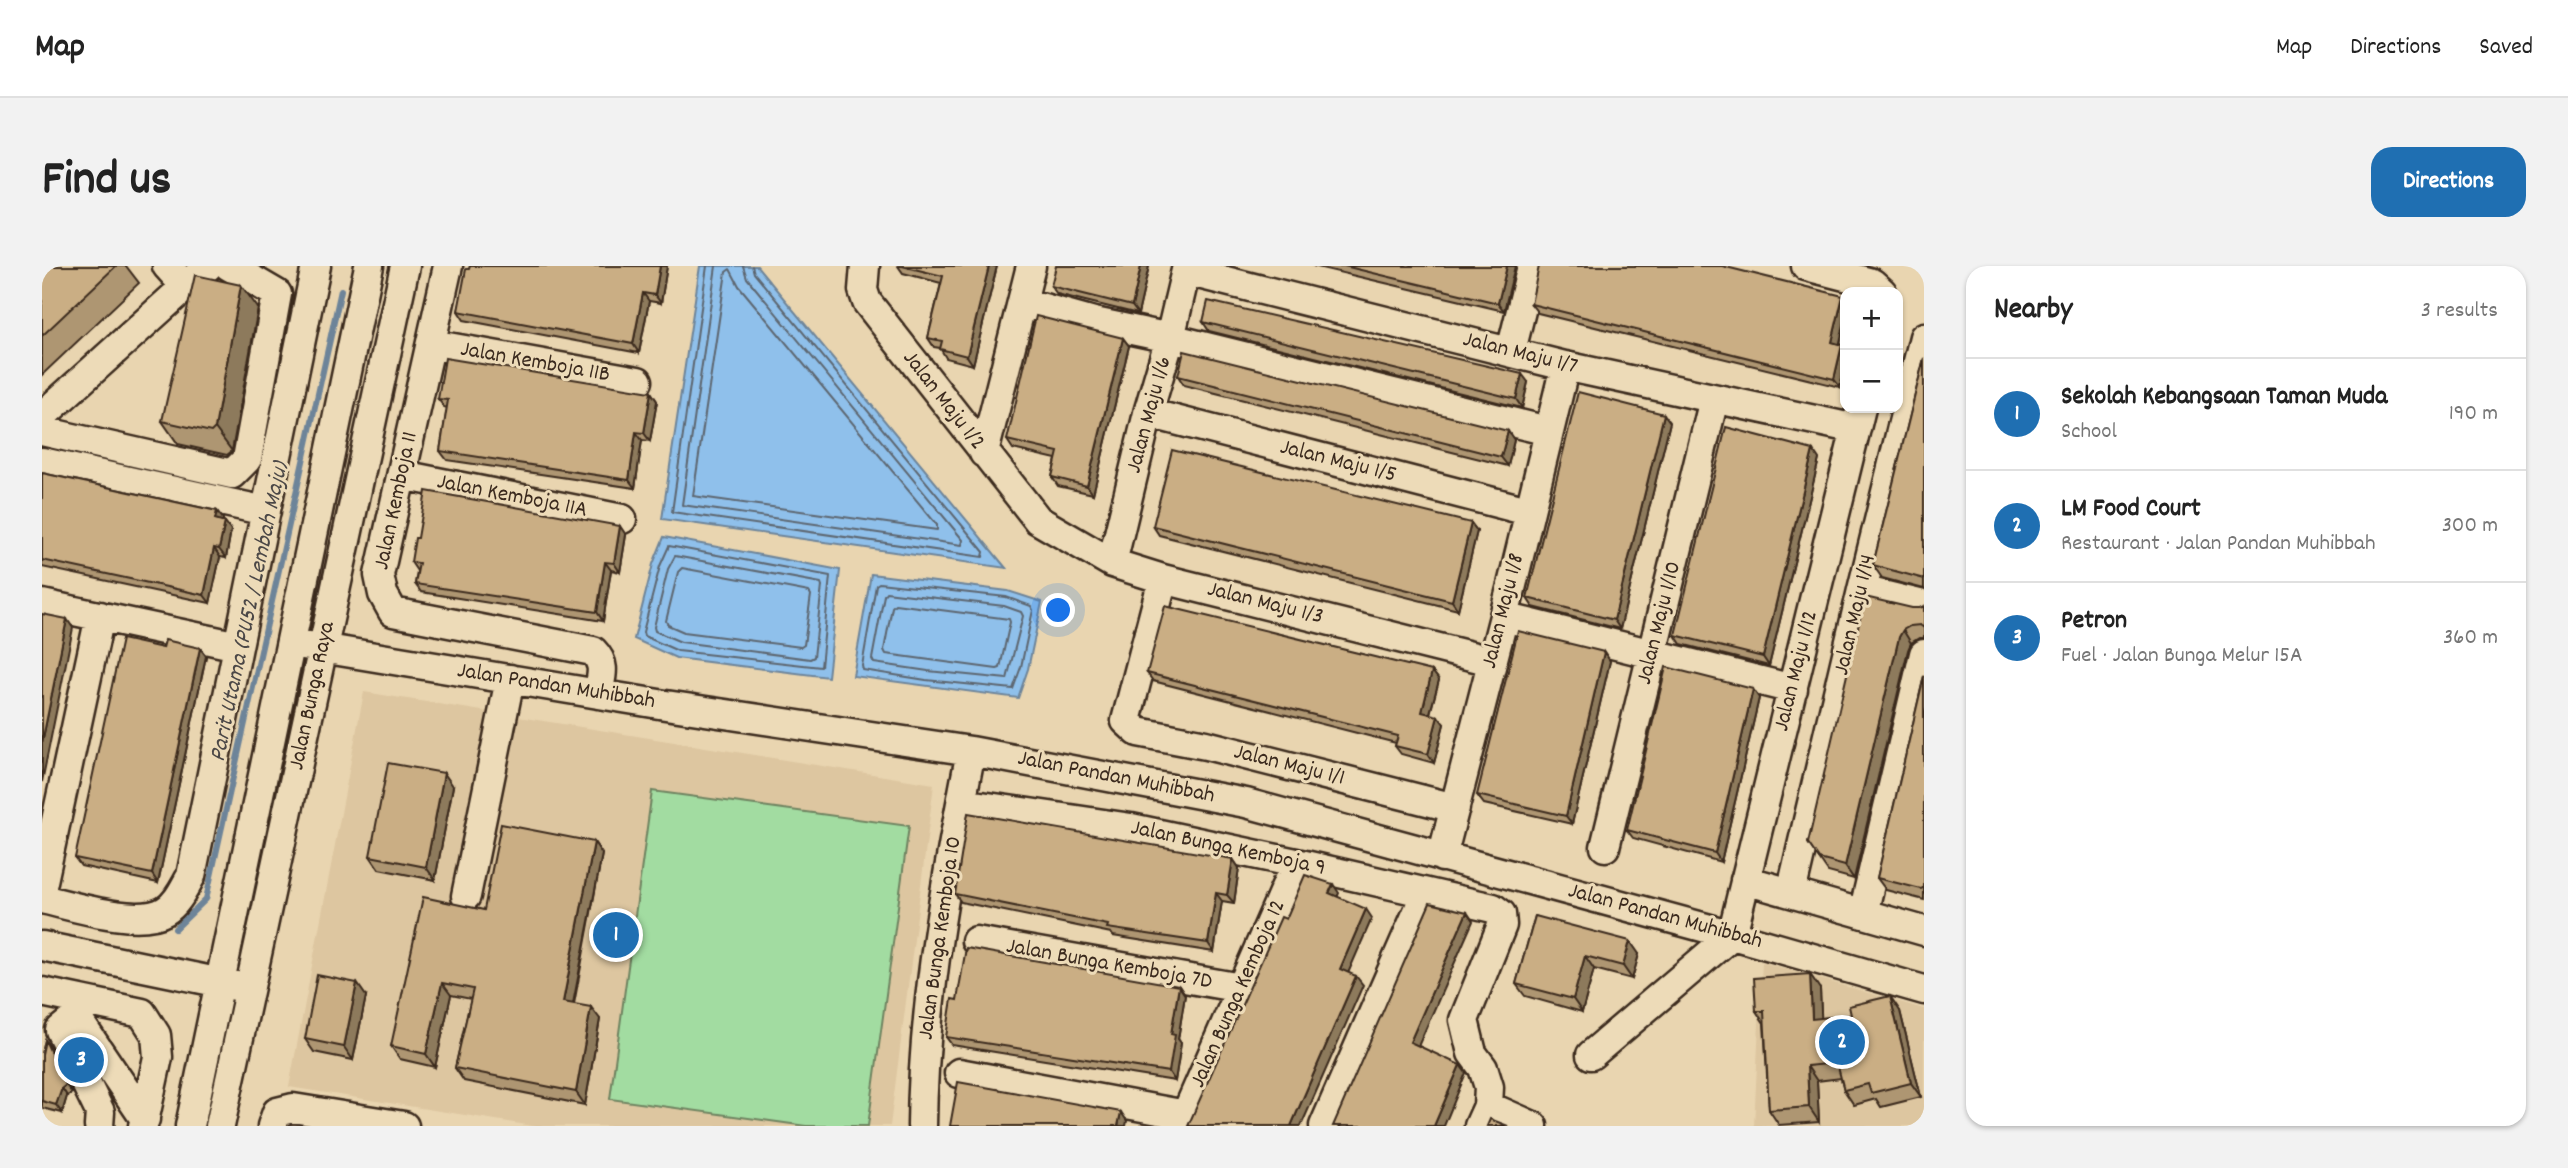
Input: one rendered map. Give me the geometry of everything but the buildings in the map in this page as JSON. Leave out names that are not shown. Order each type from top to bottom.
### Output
[{"type":"street","points":[[42,416],[176,276],[208,266]]},
{"type":"street","points":[[42,431],[232,474],[247,459],[277,294],[229,266]]},
{"type":"street","points":[[42,899],[132,918],[149,917],[167,910],[180,896],[191,876],[316,266]]},
{"type":"street","name":"Jalan Bunga Raya","points":[[190,1126],[369,266]]},
{"type":"street","name":"Jalan Bunga Raya","points":[[219,1126],[405,266]]},
{"type":"street","name":"Jalan Kemboja 11","points":[[448,266],[379,575],[383,594],[393,612],[593,651],[603,668],[598,694]]},
{"type":"street","name":"Jalan Maju 1/2","points":[[865,266],[863,290],[867,302],[1038,520],[1047,524]]},
{"type":"street","points":[[984,453],[1031,266]]},
{"type":"street","points":[[1511,351],[1532,266]]},
{"type":"street","points":[[1805,266],[1877,287]]},
{"type":"street","name":"Jalan Maju 1/7","points":[[1186,269],[1564,366],[1714,399],[1858,419]]},
{"type":"street","name":"Jalan Maju 1/6","points":[[1112,564],[1186,269]]},
{"type":"street","points":[[1022,302],[1094,322],[1170,338],[1548,431]]},
{"type":"street","name":"Jalan Maju 1/14","points":[[1791,893],[1861,590],[1924,337]]},
{"type":"street","name":"Jalan Kemboja 11B","points":[[431,344],[638,381]]},
{"type":"street","name":"Jalan Maju 1/8","points":[[1442,857],[1504,617],[1564,366]]},
{"type":"street","name":"Jalan Maju 1/10","points":[[1605,847],[1714,399]]},
{"type":"street","name":"Jalan Maju 1/5","points":[[1148,413],[1528,511]]},
{"type":"street","name":"Jalan Maju 1/12","points":[[1732,935],[1858,419]]},
{"type":"street","points":[[42,462],[266,511]]},
{"type":"street","name":"Jalan Kemboja 11A","points":[[402,475],[622,519]]},
{"type":"street","name":"Jalan Maju 1/3","points":[[1047,524],[1112,564],[1491,662]]},
{"type":"street","name":"Jalan Maju 1/1","points":[[1163,579],[1126,721],[1138,732],[1206,745],[1455,808]]},
{"type":"street","points":[[1861,590],[1924,605]]},
{"type":"street","points":[[42,604],[238,646]]},
{"type":"street","points":[[42,886],[100,616]]},
{"type":"street","points":[[1504,617],[1793,689]]},
{"type":"street","name":"Jalan Pandan Muhibbah","points":[[291,643],[598,694],[971,751],[1247,803],[1924,990]]},
{"type":"street","points":[[1863,914],[1924,654]]},
{"type":"street","points":[[466,896],[510,679]]},
{"type":"street","name":"Jalan Bunga Kemboja 10","points":[[922,1126],[923,1064],[939,940],[971,751]]},
{"type":"street","name":"Jalan Bunga Kemboja 9","points":[[961,803],[1131,828],[1493,908],[1501,914],[1502,925],[1464,1020],[1472,1053],[1483,1069],[1489,1087],[1484,1116]]},
{"type":"street","name":"Jalan Bunga Kemboja 12","points":[[1184,1121],[1296,863]]},
{"type":"street","points":[[1745,880],[1924,931]]},
{"type":"street","points":[[1324,1126],[1426,893]]},
{"type":"street","points":[[1591,1055],[1732,935]]},
{"type":"street","name":"Jalan Bunga Kemboja 7D","points":[[976,941],[1241,989]]},
{"type":"street","points":[[42,946],[249,988]]},
{"type":"street","points":[[42,992],[76,1008],[142,1013],[156,1035],[158,1057],[144,1122]]},
{"type":"street","points":[[76,1008],[144,1122]]},
{"type":"street","points":[[76,1008],[60,1030],[100,1112],[99,1126]]},
{"type":"street","points":[[959,1073],[1184,1121]]},
{"type":"street","points":[[274,1119],[293,1108],[404,1126]]},
{"type":"street","points":[[1484,1116],[1533,1126]]},
{"type":"shaded area","points":[[364,692],[934,784],[890,1126],[533,1126],[289,1087]]},
{"type":"shaded area","points":[[1762,962],[1924,1009],[1924,1126],[1754,1126]]},
{"type":"green space","points":[[652,791],[909,826],[868,1126],[806,1126],[610,1099]]},
{"type":"water","points":[[700,266],[757,266],[1006,568],[662,519]]},
{"type":"water","points":[[664,537],[840,570],[828,677],[676,658],[634,639],[653,564]]},
{"type":"water","points":[[871,574],[1008,591],[1042,602],[1028,669],[1018,698],[853,676]]},
{"type":"waterway","name":"Parit Utama (PU52 / Lembah Maju)","points":[[175,929],[206,899],[341,290]]},
{"type":"place","name":"Sekolah Kebangsaan Taman Muda","points":[[616,935]]},
{"type":"place","name":"LM Food Court","points":[[1842,1042]]},
{"type":"place","name":"Petron","points":[[81,1060]]}]
